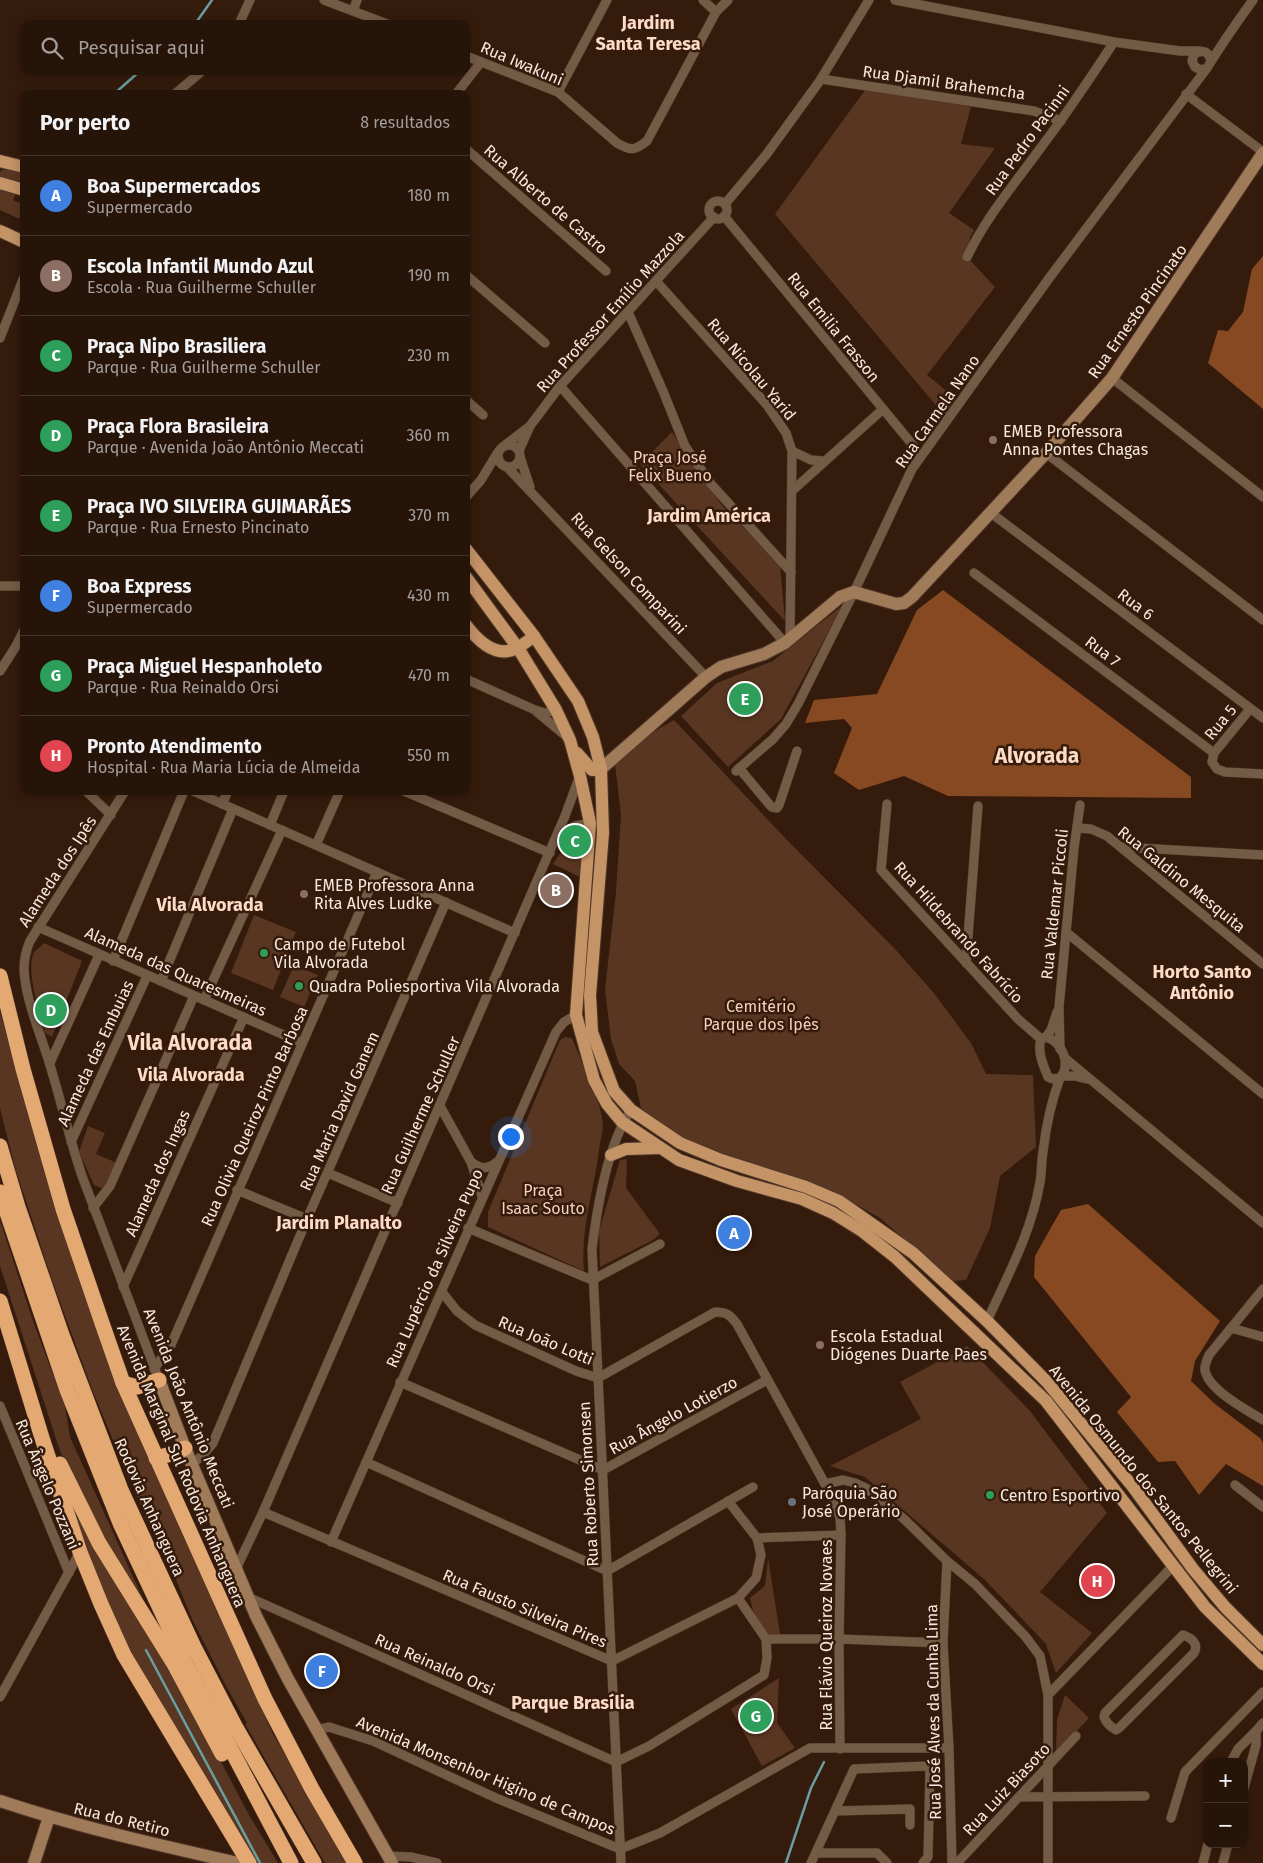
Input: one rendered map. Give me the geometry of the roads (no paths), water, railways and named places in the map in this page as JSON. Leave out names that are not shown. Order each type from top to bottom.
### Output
[{"type":"highway","name":"Avenida Marginal Sul Rodovia Anhanguera","points":[[0,976],[23,1069],[64,1209],[102,1326],[123,1382],[265,1699],[312,1789],[355,1863]]},
{"type":"highway","name":"Rodovia Anhanguera","points":[[0,1146],[24,1225],[62,1335],[121,1490],[194,1647],[235,1726],[314,1863]]},
{"type":"highway","name":"Rodovia Anhanguera","points":[[0,1192],[67,1390],[120,1523],[186,1664],[291,1863]]},
{"type":"highway","points":[[0,1301],[42,1438],[80,1552],[124,1655],[249,1863]]},
{"type":"highway","points":[[18,1358],[54,1453],[84,1516],[174,1664],[260,1823],[287,1863]]},
{"type":"highway","points":[[123,1382],[137,1387],[157,1374]]},
{"type":"highway","points":[[156,1458],[176,1453],[185,1448]]},
{"type":"main road","points":[[3,164],[20,166]]},
{"type":"main road","points":[[0,183],[20,189]]},
{"type":"main road","points":[[0,231],[20,240]]},
{"type":"main road","name":"Avenida Osmundo dos Santos Pellegrini","points":[[470,554],[534,636],[578,701],[593,737],[601,769],[602,833],[590,995],[593,1036],[614,1090],[631,1110],[680,1143],[721,1160],[806,1187],[840,1201],[913,1253],[987,1321],[1047,1382],[1133,1487],[1193,1569],[1225,1607],[1263,1645]]},
{"type":"main road","name":"Avenida Osmundo dos Santos Pellegrini","points":[[470,582],[518,648],[556,710],[571,743],[580,776],[590,823],[576,1015],[594,1080],[605,1101],[622,1122],[679,1160],[706,1171],[802,1199],[833,1213],[862,1231],[895,1257],[1046,1401],[1210,1612],[1263,1664]]},
{"type":"main road","points":[[470,629],[488,647],[500,651],[518,648],[534,636]]},
{"type":"main road","points":[[556,710],[566,708],[578,701]]},
{"type":"main road","points":[[571,743],[592,770],[601,769]]},
{"type":"main road","points":[[576,1015],[587,1023],[593,1036]]},
{"type":"main road","points":[[612,1155],[626,1149],[661,1148]]},
{"type":"main road","points":[[967,1325],[981,1329],[987,1321]]},
{"type":"main road","points":[[1105,1476],[1113,1474],[1133,1487]]},
{"type":"street","points":[[241,20],[250,0]]},
{"type":"street","points":[[324,0],[377,20]]},
{"type":"street","points":[[353,11],[357,0]]},
{"type":"street","points":[[558,92],[607,0]]},
{"type":"street","points":[[703,0],[716,12],[728,0]]},
{"type":"street","points":[[725,204],[766,156],[821,80],[869,0]]},
{"type":"street","points":[[895,0],[1114,42],[1180,51],[1203,51],[1210,55],[1209,65],[1201,70],[1193,64],[1189,56],[1180,51]]},
{"type":"street","name":"Rua Carmela Nano","points":[[797,751],[777,808],[772,807],[738,770],[786,724],[798,704],[854,592],[912,469],[1209,65],[1253,0]]},
{"type":"street","name":"Rua Iwakuni","points":[[470,58],[558,92],[616,143],[628,149],[637,148],[647,141],[716,12]]},
{"type":"street","name":"Rua Pedro Pacinni","points":[[967,257],[990,216],[1061,121],[1114,42]]},
{"type":"street","name":"Rua Carmela Nano","points":[[1203,51],[1223,42]]},
{"type":"street","points":[[1193,85],[1194,54],[1203,51]]},
{"type":"street","points":[[459,90],[481,62]]},
{"type":"street","points":[[180,90],[197,75]]},
{"type":"street","name":"Rua Djamil Brahemcha","points":[[821,80],[1034,111],[1061,121]]},
{"type":"street","points":[[1186,94],[1263,153]]},
{"type":"street","name":"Rua Alberto de Castro","points":[[470,152],[606,271]]},
{"type":"street","name":"Rua Ernesto Pincinato","points":[[854,592],[896,604],[904,603],[928,582],[1112,378],[1263,153]]},
{"type":"street","points":[[716,201],[725,204],[727,209],[724,216],[714,217],[710,210],[712,204],[716,201]]},
{"type":"street","name":"Rua Emilia Frasson","points":[[724,216],[882,410],[922,455]]},
{"type":"street","name":"Rua Professor Emílio Mazzola","points":[[470,492],[502,449],[530,426],[560,386],[714,217]]},
{"type":"street","points":[[470,278],[545,343]]},
{"type":"street","name":"Rua Nicolau Yarid","points":[[656,281],[767,405],[786,433],[792,451],[793,490],[788,641]]},
{"type":"street","points":[[0,338],[20,287]]},
{"type":"street","points":[[628,312],[685,446],[711,484],[791,572]]},
{"type":"street","points":[[1112,378],[1263,498]]},
{"type":"street","points":[[560,386],[788,641]]},
{"type":"street","points":[[470,404],[483,415]]},
{"type":"street","points":[[793,490],[882,410]]},
{"type":"street","name":"Rua Professor Emílio Mazzola","points":[[519,454],[530,426]]},
{"type":"street","points":[[514,446],[519,454],[518,463],[506,467],[499,461],[502,449],[514,446]]},
{"type":"street","points":[[792,451],[811,460],[824,461]]},
{"type":"street","points":[[1046,453],[1263,620]]},
{"type":"street","name":"Rua Gelson Comparini","points":[[519,454],[531,490]]},
{"type":"street","name":"Rua Professor Emílio Mazzola","points":[[481,480],[506,467]]},
{"type":"street","name":"Rua Gelson Comparini","points":[[506,467],[531,490],[706,677]]},
{"type":"street","name":"Rua 6","points":[[991,513],[1263,718]]},
{"type":"street","name":"Rua 7","points":[[974,573],[1214,753]]},
{"type":"street","points":[[0,586],[20,586]]},
{"type":"street","points":[[601,769],[706,677],[721,667],[764,654],[788,641],[840,597],[854,592]]},
{"type":"street","points":[[0,671],[20,638]]},
{"type":"street","points":[[470,681],[535,710],[545,713],[556,710]]},
{"type":"street","name":"Rua 5","points":[[1214,753],[1250,709]]},
{"type":"street","points":[[535,710],[571,743]]},
{"type":"street","points":[[1214,753],[1212,762],[1217,769],[1224,772],[1263,774]]},
{"type":"street","name":"Rua Guilherme Schuller","points":[[236,1569],[263,1512],[550,853],[580,776]]},
{"type":"street","points":[[90,795],[111,815]]},
{"type":"street","name":"Alameda dos Ipês","points":[[30,941],[123,795]]},
{"type":"street","points":[[113,961],[182,795]]},
{"type":"street","points":[[202,795],[515,933]]},
{"type":"street","points":[[222,804],[226,795]]},
{"type":"street","points":[[270,825],[282,795]]},
{"type":"street","points":[[316,845],[338,795]]},
{"type":"street","points":[[413,795],[550,853]]},
{"type":"street","name":"Rua Hildebrando Fabrício","points":[[887,804],[881,870],[1018,1019],[1043,1038],[1052,1039],[1060,1049]]},
{"type":"street","name":"Rua Valdemar Piccoli","points":[[1060,1049],[1059,1007],[1080,805]]},
{"type":"street","points":[[966,963],[978,806]]},
{"type":"street","points":[[160,981],[233,809]]},
{"type":"street","points":[[556,837],[575,826],[590,823]]},
{"type":"street","name":"Rua Galdino Mesquita","points":[[1077,828],[1091,828],[1098,831],[1121,847],[1263,964]]},
{"type":"street","points":[[204,1000],[282,830]]},
{"type":"street","points":[[1121,847],[1263,855]]},
{"type":"street","name":"Rua Olivia Queiroz Pinto Barbosa","points":[[157,1374],[377,872]]},
{"type":"street","name":"Rua Maria David Ganem","points":[[192,1464],[213,1443],[307,1220],[446,902]]},
{"type":"street","name":"Alameda das Quaresmeiras","points":[[38,927],[302,1042]]},
{"type":"street","points":[[1066,932],[1263,1094]]},
{"type":"street","name":"Avenida João Antônio Meccati","points":[[30,941],[25,954],[24,970],[29,998],[50,1062],[71,1142],[93,1208],[185,1448],[248,1597],[288,1679],[390,1860]]},
{"type":"street","points":[[50,1062],[99,955]]},
{"type":"street","name":"Alameda das Embuias","points":[[71,1142],[147,976]]},
{"type":"street","points":[[93,1208],[110,1186],[194,996]]},
{"type":"street","name":"Rua Valdemar Piccoli","points":[[1043,1038],[1051,1030],[1059,1007]]},
{"type":"street","name":"Rua Lupércio da Silveira Pupo","points":[[331,1542],[400,1382],[442,1292],[482,1196],[556,1032],[564,1022],[576,1015]]},
{"type":"street","name":"Alameda dos Ingas","points":[[123,1287],[244,1018]]},
{"type":"street","points":[[1043,1038],[1039,1044],[1048,1077],[1050,1106]]},
{"type":"street","points":[[1060,1049],[1066,1059],[1088,1079],[1263,1223]]},
{"type":"street","points":[[987,1321],[1035,1206],[1050,1106],[1061,1077],[1065,1072],[1066,1059]]},
{"type":"street","points":[[1048,1077],[1053,1079],[1075,1076],[1088,1079]]},
{"type":"street","points":[[440,1106],[470,1162],[482,1196]]},
{"type":"street","name":"Rua Roberto Simonsen","points":[[621,1863],[592,1249],[597,1212],[612,1155],[622,1122],[631,1110]]},
{"type":"street","points":[[470,1162],[485,1168],[498,1161]]},
{"type":"street","points":[[328,1173],[398,1203]]},
{"type":"street","points":[[237,1190],[307,1220]]},
{"type":"street","points":[[468,1228],[592,1280],[660,1244]]},
{"type":"street","points":[[1263,1289],[1209,1355],[1204,1368],[1208,1381],[1263,1420]]},
{"type":"street","name":"Rua João Lotti","points":[[442,1292],[457,1310],[475,1325],[568,1367],[598,1378],[715,1312],[726,1312]]},
{"type":"street","name":"Rua Flávio Queiroz Novaes","points":[[726,1312],[737,1324],[825,1484],[840,1517],[842,1535],[839,1639],[840,1749]]},
{"type":"street","points":[[1231,1328],[1263,1337]]},
{"type":"street","name":"Rua Ângelo Lotierzo","points":[[400,1382],[603,1470],[767,1380]]},
{"type":"street","name":"Rua Ângelo Pozzani","points":[[1,1411],[69,1574]]},
{"type":"street","points":[[366,1462],[607,1571],[753,1487]]},
{"type":"street","points":[[825,1484],[843,1480],[866,1488],[904,1519],[947,1561],[975,1584],[1036,1648],[1042,1662],[1048,1695],[1048,1863]]},
{"type":"street","points":[[1235,1485],[1263,1507]]},
{"type":"street","points":[[728,1501],[757,1538],[842,1535]]},
{"type":"street","name":"Rua Fausto Silveira Pires","points":[[263,1512],[612,1661],[738,1598],[756,1578],[759,1569],[762,1555],[757,1538]]},
{"type":"street","points":[[0,1697],[80,1552]]},
{"type":"street","name":"Rua José Alves da Cunha Lima","points":[[947,1561],[943,1643],[949,1748],[952,1863]]},
{"type":"street","points":[[1048,1695],[1173,1566]]},
{"type":"street","name":"Rua Reinaldo Orsi","points":[[248,1597],[616,1762]]},
{"type":"street","points":[[616,1762],[649,1746],[764,1675],[768,1658],[766,1639],[738,1598]]},
{"type":"street","points":[[1183,1635],[1189,1637],[1195,1644],[1194,1653],[1119,1728],[1116,1730],[1113,1728],[1106,1721],[1105,1713],[1183,1635]]},
{"type":"street","points":[[766,1639],[839,1639],[943,1643]]},
{"type":"street","points":[[1171,1818],[1186,1772],[1263,1692]]},
{"type":"street","points":[[1233,1758],[1238,1749],[1263,1723]]},
{"type":"street","name":"Avenida Monsenhor Higino de Campos","points":[[316,1730],[329,1727],[373,1741],[496,1798],[620,1849],[660,1833],[810,1748],[949,1748]]},
{"type":"street","points":[[1248,1774],[1256,1745],[1256,1731]]},
{"type":"street","name":"Rua Luiz Biasoto","points":[[958,1863],[1076,1736]]},
{"type":"street","points":[[811,1863],[854,1769],[928,1766],[930,1769],[928,1857],[924,1863]]},
{"type":"street","points":[[1019,1797],[1145,1796]]},
{"type":"street","name":"Rua do Retiro","points":[[0,1801],[121,1837],[238,1863]]},
{"type":"street","points":[[836,1811],[910,1809],[910,1825]]},
{"type":"street","points":[[34,1863],[49,1817]]},
{"type":"street","points":[[1203,1863],[1207,1848]]},
{"type":"street","points":[[1223,1863],[1227,1848]]},
{"type":"street","points":[[817,1853],[822,1863]]},
{"type":"street","points":[[817,1853],[877,1853],[887,1863]]},
{"type":"street","points":[[390,1860],[411,1857],[437,1863]]},
{"type":"waterway","points":[[198,20],[212,0]]},
{"type":"waterway","points":[[119,90],[135,75]]},
{"type":"waterway","points":[[146,1650],[260,1863]]},
{"type":"waterway","points":[[786,1863],[811,1788],[824,1762]]},
{"type":"place","name":"EMEB Professora Anna Pontes Chagas","points":[[993,440]]},
{"type":"place","name":"Praça IVO SILVEIRA GUIMARÃES","points":[[745,699]]},
{"type":"place","name":"Praça Nipo Brasiliera","points":[[575,841]]},
{"type":"place","name":"Escola Infantil Mundo Azul","points":[[556,890]]},
{"type":"place","name":"EMEB Professora Anna Rita Alves Ludke","points":[[304,894]]},
{"type":"place","name":"Campo de Futebol Vila Alvorada","points":[[264,953]]},
{"type":"place","name":"Quadra Poliesportiva Vila Alvorada","points":[[299,986]]},
{"type":"place","name":"Praça Flora Brasileira","points":[[51,1010]]},
{"type":"place","name":"Boa Supermercados","points":[[734,1233]]},
{"type":"place","name":"Escola Estadual Diógenes Duarte Paes","points":[[820,1345]]},
{"type":"place","name":"Centro Esportivo","points":[[990,1495]]},
{"type":"place","name":"Paróquia São José Operário","points":[[792,1502]]},
{"type":"place","name":"Pronto Atendimento","points":[[1097,1581]]},
{"type":"place","name":"Boa Express","points":[[322,1671]]},
{"type":"place","name":"Praça Miguel Hespanholeto","points":[[756,1716]]},
{"type":"district","name":"Jardim Santa Teresa","points":[[648,33]]},
{"type":"district","name":"Jardim América","points":[[709,516]]},
{"type":"district","name":"Alvorada","points":[[1037,756]]},
{"type":"district","name":"Vila Alvorada","points":[[210,905]]},
{"type":"district","name":"Horto Santo Antônio","points":[[1202,982]]},
{"type":"district","name":"Vila Alvorada","points":[[190,1043]]},
{"type":"district","name":"Vila Alvorada","points":[[191,1075]]},
{"type":"district","name":"Jardim Planalto","points":[[339,1223]]},
{"type":"district","name":"Parque Brasília","points":[[573,1703]]},
{"type":"park label","name":"Praça José Felix Bueno","points":[[670,466]]},
{"type":"park label","name":"Cemitério Parque dos Ipês","points":[[761,1015]]},
{"type":"park label","name":"Praça Isaac Souto","points":[[543,1199]]}]
